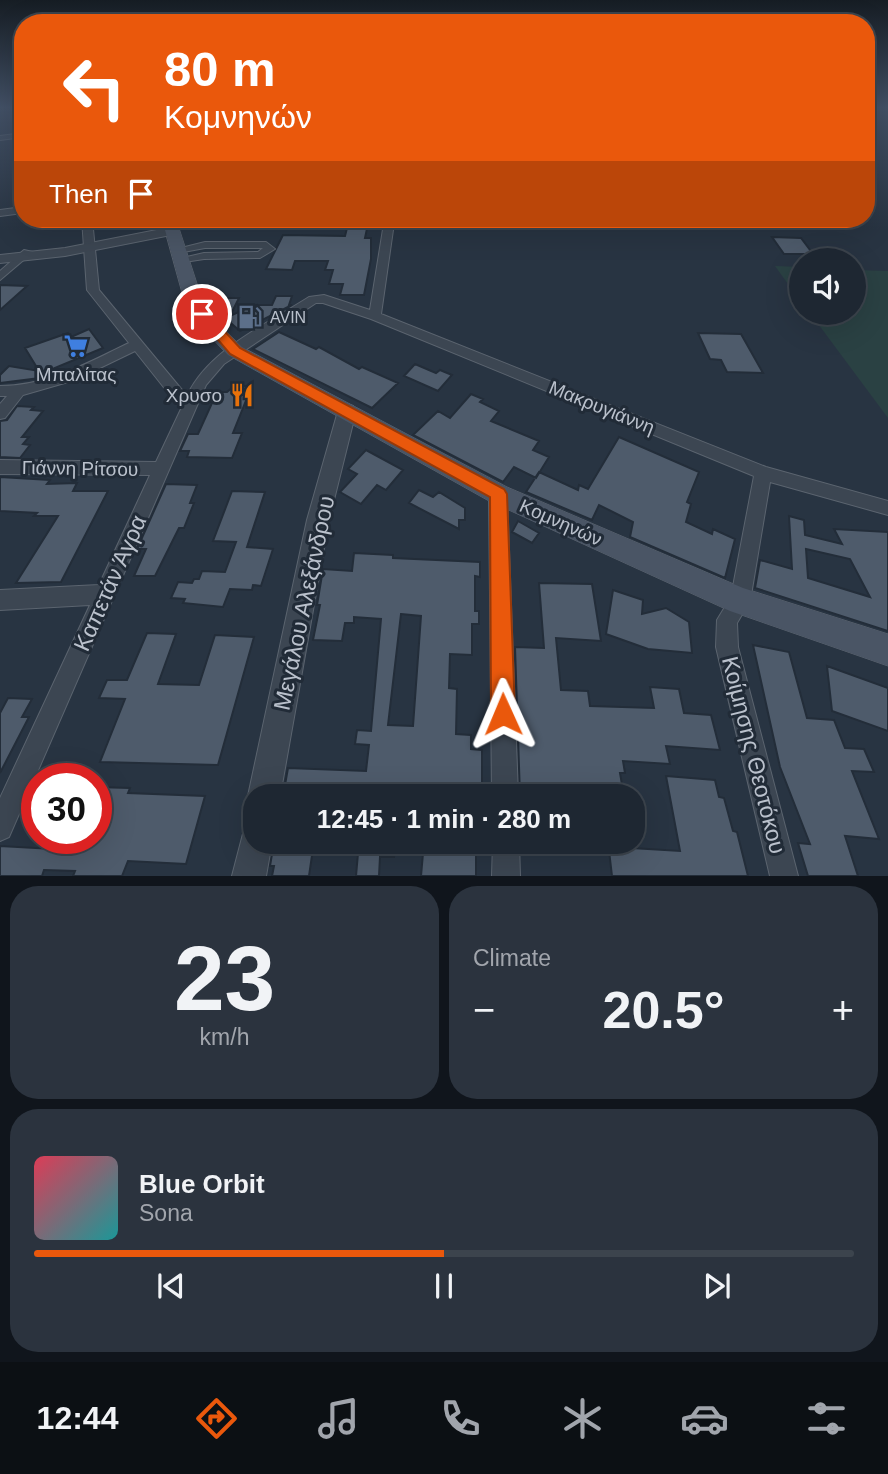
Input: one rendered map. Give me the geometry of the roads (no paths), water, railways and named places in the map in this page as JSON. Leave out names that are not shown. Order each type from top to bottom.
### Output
[{"type":"main road","name":"Κομνηνών","points":[[172,228],[192,296],[234,344],[347,411],[498,494],[740,601],[888,650]]},
{"type":"street","points":[[88,228],[93,290],[188,407]]},
{"type":"street","points":[[0,256],[89,246],[159,228]]},
{"type":"street","points":[[375,316],[388,228]]},
{"type":"street","points":[[205,245],[266,245],[270,249],[260,255],[180,256],[205,245]]},
{"type":"street","points":[[0,277],[27,254]]},
{"type":"street","name":"Μακρυγιάννη","points":[[318,298],[375,316],[763,472],[888,508]]},
{"type":"street","name":"Καπετάν Άγρα","points":[[0,828],[107,594],[188,407],[208,371],[234,344],[318,298]]},
{"type":"street","points":[[0,391],[18,392],[38,388],[137,345]]},
{"type":"street","points":[[0,414],[18,392]]},
{"type":"street","name":"Μεγάλου Αλεξάνδρου","points":[[266,784],[318,520],[347,411]]},
{"type":"street","name":"Γιάννη Ρίτσου","points":[[0,467],[160,469]]},
{"type":"street","name":"Κοίμησης Θεοτόκου","points":[[763,472],[740,601],[727,620],[727,647],[784,876]]},
{"type":"street","points":[[498,494],[505,784]]},
{"type":"street","points":[[0,600],[107,594]]},
{"type":"street","points":[[249,876],[254,854]]},
{"type":"street","points":[[506,854],[506,876]]},
{"type":"place","name":"AVIN","points":[[250,317]]},
{"type":"place","name":"Μπαλίτας","points":[[76,346]]},
{"type":"place","name":"Χρυσο","points":[[242,395]]}]
